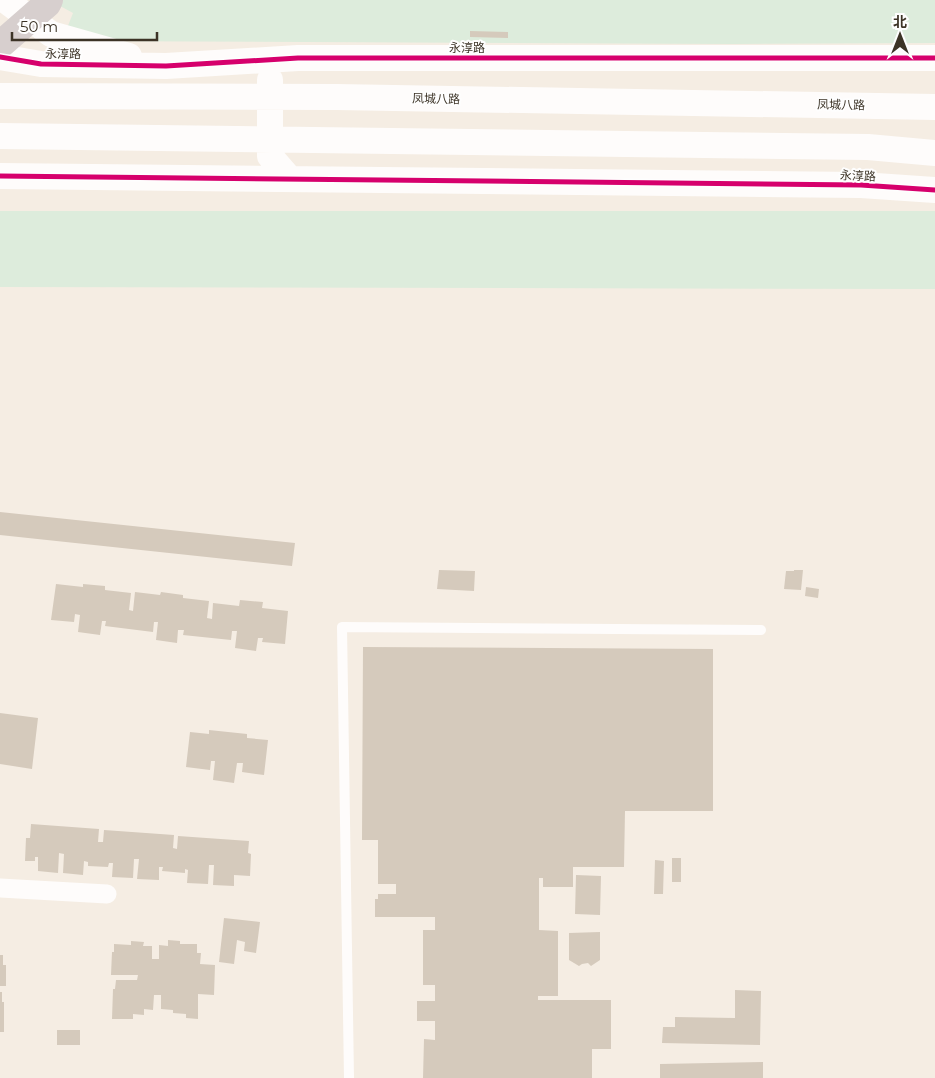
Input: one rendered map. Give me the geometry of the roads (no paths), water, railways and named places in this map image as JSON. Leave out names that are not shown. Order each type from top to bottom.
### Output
[{"type":"main road","points":[[0,44],[47,4],[49,0]]},
{"type":"street","points":[[5,0],[51,34],[166,66]]},
{"type":"street","name":"永淳路","points":[[0,57],[41,64],[166,66],[298,58],[935,58]]},
{"type":"street","points":[[290,179],[270,156],[270,79],[298,58]]},
{"type":"street","name":"凤城八路","points":[[0,96],[326,97],[935,107]]},
{"type":"street","points":[[0,136],[868,147],[935,153]]},
{"type":"street","name":"永淳路","points":[[0,176],[861,185],[935,190]]},
{"type":"street","points":[[861,185],[935,185]]},
{"type":"street","points":[[0,888],[106,894]]},
{"type":"lane","points":[[349,1078],[342,627],[762,630]]}]
